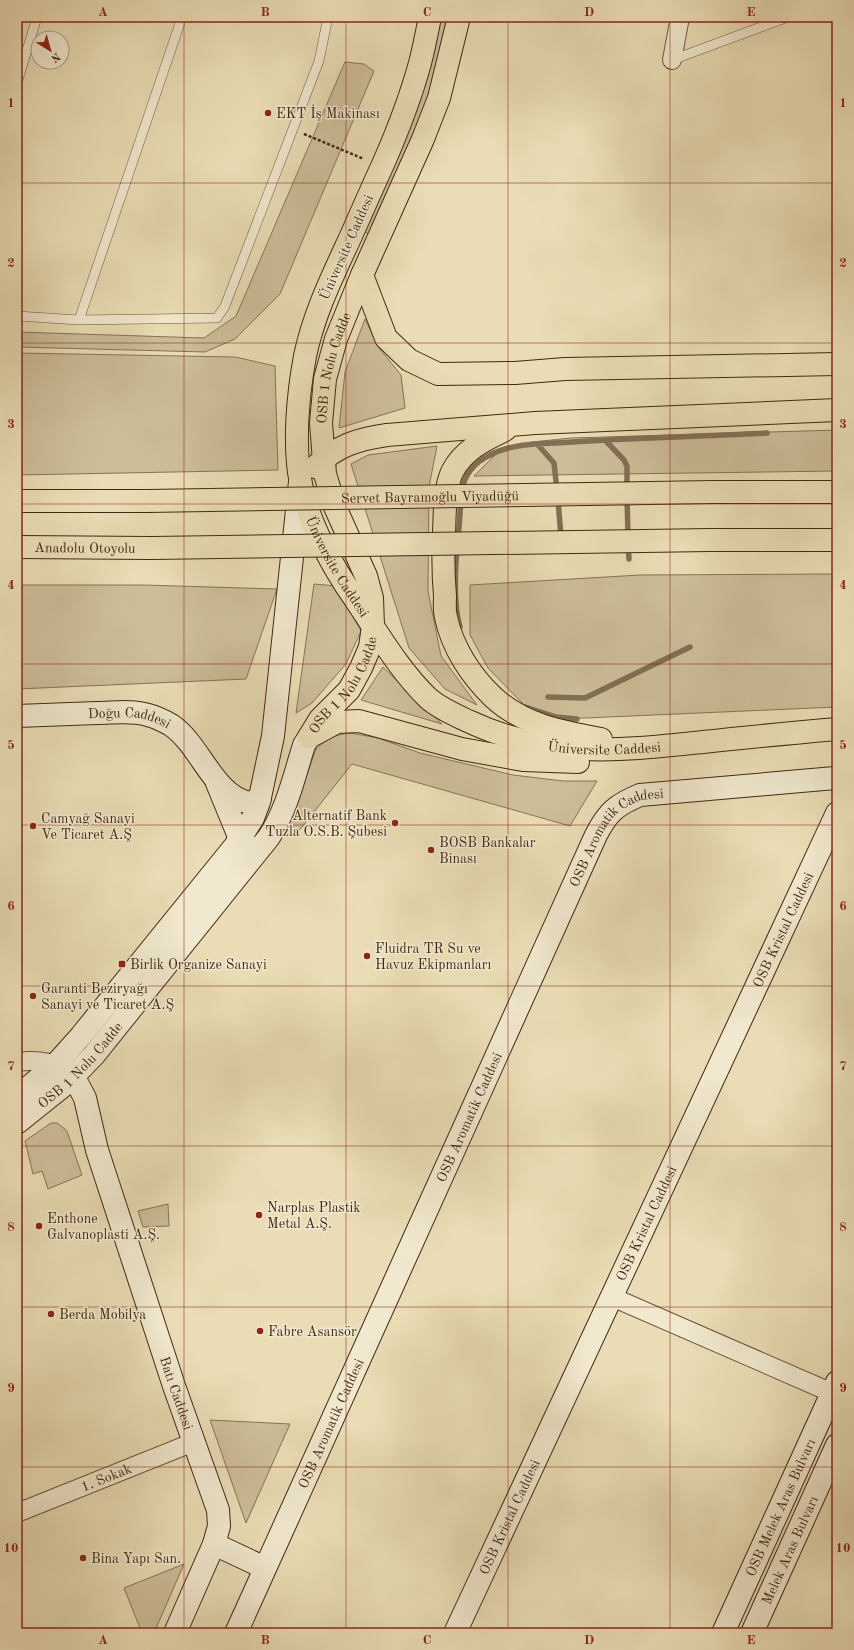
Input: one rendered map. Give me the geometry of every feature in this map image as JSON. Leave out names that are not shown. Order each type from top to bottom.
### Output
[{"type":"main road","name":"Üniversite Caddesi","points":[[430,17],[420,63],[402,119],[385,161],[331,276],[316,316],[306,355],[297,423],[300,482],[308,511],[343,581],[406,674],[430,700],[456,715],[484,728],[532,743],[562,749],[598,750],[648,748],[837,729]]},
{"type":"main road","name":"Üniversite Caddesi","points":[[362,275],[408,174],[438,98],[459,17]]},
{"type":"main road","points":[[362,275],[386,338],[410,360],[438,374],[515,373],[565,369],[837,364]]},
{"type":"main road","name":"OSB 1 Nolu Cadde","points":[[309,736],[320,719],[349,690],[370,647],[373,626],[372,598],[366,576],[335,507],[325,474],[321,423],[325,379],[336,339],[362,275]]},
{"type":"main road","points":[[300,482],[324,458],[348,444],[363,439],[393,434],[515,425],[837,410]]},
{"type":"main road","points":[[515,425],[482,441],[464,455],[452,473],[446,497],[443,564],[446,616],[454,640],[464,661],[477,679],[494,697],[514,714],[538,725],[565,733],[648,748]]},
{"type":"main road","name":"Servet Bayramoğlu Viyadüğü","points":[[17,501],[147,501],[712,492],[837,492]]},
{"type":"main road","name":"Anadolu Otoyolu","points":[[17,547],[152,548],[710,540],[837,540]]},
{"type":"main road","points":[[309,736],[337,722],[359,721],[462,749],[523,760],[574,763],[648,748]]},
{"type":"street","points":[[672,60],[680,17]]},
{"type":"street","name":"OSB 1 Nolu Cadde","points":[[64,1070],[81,1036],[240,839],[253,818],[260,798],[273,736],[300,482]]},
{"type":"street","name":"Doğu Caddesi","points":[[17,716],[124,712],[149,715],[171,726],[180,733],[191,744],[215,778],[231,795],[238,800],[250,803],[260,798]]},
{"type":"street","name":"OSB 1 Nolu Cadde","points":[[17,1123],[31,1091],[108,1039],[262,845],[278,823],[285,808],[304,745],[309,736]]},
{"type":"street","name":"Doğu Caddesi","points":[[215,778],[240,839]]},
{"type":"street","name":"OSB Aromatik Caddesi","points":[[236,1633],[592,842],[605,818],[622,803],[640,795],[836,779]]},
{"type":"street","name":"OSB Kristal Caddesi","points":[[456,1633],[837,814]]},
{"type":"street","points":[[240,839],[248,846],[254,847],[262,845]]},
{"type":"street","points":[[17,1062],[33,1061],[64,1070]]},
{"type":"street","name":"Batı Caddesi","points":[[64,1070],[80,1086],[85,1098],[97,1150],[218,1510],[219,1526],[214,1544],[175,1633]]},
{"type":"street","name":"Batı Caddesi","points":[[31,1091],[68,1103],[73,1107],[97,1150]]},
{"type":"street","points":[[612,1297],[835,1390]]},
{"type":"street","name":"OSB Melek Aras Bulvarı","points":[[723,1633],[835,1390]]},
{"type":"street","name":"1. Sokak","points":[[17,1513],[194,1442]]},
{"type":"street","name":"Melek Aras Bulvarı","points":[[752,1633],[837,1445]]},
{"type":"street","points":[[214,1544],[265,1568]]},
{"type":"lane","points":[[17,83],[37,17]]},
{"type":"lane","points":[[79,320],[182,17]]},
{"type":"lane","points":[[17,316],[79,320],[217,318],[226,306],[319,61],[328,17]]},
{"type":"lane","points":[[672,60],[788,17]]},
{"type":"path","points":[[292,129],[365,159],[362,166]]},
{"type":"shaded area","points":[[440,17],[449,17],[429,93],[421,117],[370,234],[362,231]]},
{"type":"shaded area","points":[[345,62],[364,64],[374,71],[280,294],[235,339],[205,352],[17,347],[17,332],[204,338],[236,316]]},
{"type":"shaded area","points":[[365,319],[379,348],[401,375],[405,408],[339,428],[345,372]]},
{"type":"shaded area","points":[[17,353],[235,357],[275,366],[278,470],[17,475]]},
{"type":"shaded area","points":[[837,430],[837,471],[474,476],[500,450],[532,442],[571,438]]},
{"type":"shaded area","points":[[437,446],[429,487],[428,591],[441,656],[477,705],[445,689],[409,648],[351,464],[368,455]]},
{"type":"shaded area","points":[[837,574],[837,707],[562,719],[523,704],[488,668],[470,635],[470,585],[640,575]]},
{"type":"shaded area","points":[[314,584],[336,586],[361,631],[346,664],[312,703],[296,713]]},
{"type":"shaded area","points":[[17,585],[143,585],[277,589],[246,679],[17,689]]},
{"type":"shaded area","points":[[383,667],[442,724],[361,700]]},
{"type":"shaded area","points":[[350,733],[378,738],[420,753],[513,775],[563,781],[597,781],[570,826],[352,764],[294,837],[286,831],[316,749],[324,742],[332,738]]},
{"type":"shaded area","points":[[51,1123],[57,1123],[66,1130],[82,1175],[48,1189],[42,1171],[33,1174],[25,1141]]},
{"type":"shaded area","points":[[168,1204],[169,1226],[143,1227],[138,1211]]},
{"type":"shaded area","points":[[210,1420],[290,1424],[246,1523]]},
{"type":"shaded area","points":[[184,1564],[154,1633],[142,1633],[124,1588]]},
{"type":"waterway","points":[[462,492],[467,475],[479,461],[499,451],[509,448],[541,444],[622,439],[767,433]]},
{"type":"waterway","points":[[605,440],[624,460],[627,466],[627,488]]},
{"type":"waterway","points":[[538,445],[554,463],[557,491]]},
{"type":"waterway","points":[[627,497],[628,536]]},
{"type":"waterway","points":[[458,540],[461,500]]},
{"type":"waterway","points":[[558,500],[561,537]]},
{"type":"waterway","points":[[628,545],[629,559]]},
{"type":"waterway","points":[[457,548],[455,598],[460,627]]},
{"type":"waterway","points":[[548,697],[585,698],[690,647]]},
{"type":"waterway","points":[[525,707],[556,717],[577,719]]},
{"type":"place","name":"EKT İş Makinası","points":[[268,113]]},
{"type":"place","name":"Alternatif Bank Tuzla O.S.B. Şubesi","points":[[395,823]]},
{"type":"place","name":"Camyağ Sanayi Ve Ticaret A.Ş","points":[[33,826]]},
{"type":"place","name":"BOSB Bankalar Binası","points":[[431,850]]},
{"type":"place","name":"Fluidra TR Su ve Havuz Ekipmanları","points":[[367,956]]},
{"type":"place","name":"Birlik Organize Sanayi","points":[[122,964]]},
{"type":"place","name":"Garanti Beziryağı Sanayi ve Ticaret A.Ş","points":[[33,996]]},
{"type":"place","name":"Narplas Plastik Metal A.Ş.","points":[[259,1215]]},
{"type":"place","name":"Enthone Galvanoplasti A.Ş.","points":[[39,1226]]},
{"type":"place","name":"Berda Mobilya","points":[[51,1314]]},
{"type":"place","name":"Fabre Asansör","points":[[260,1331]]},
{"type":"place","name":"Bina Yapı San.","points":[[83,1558]]}]
